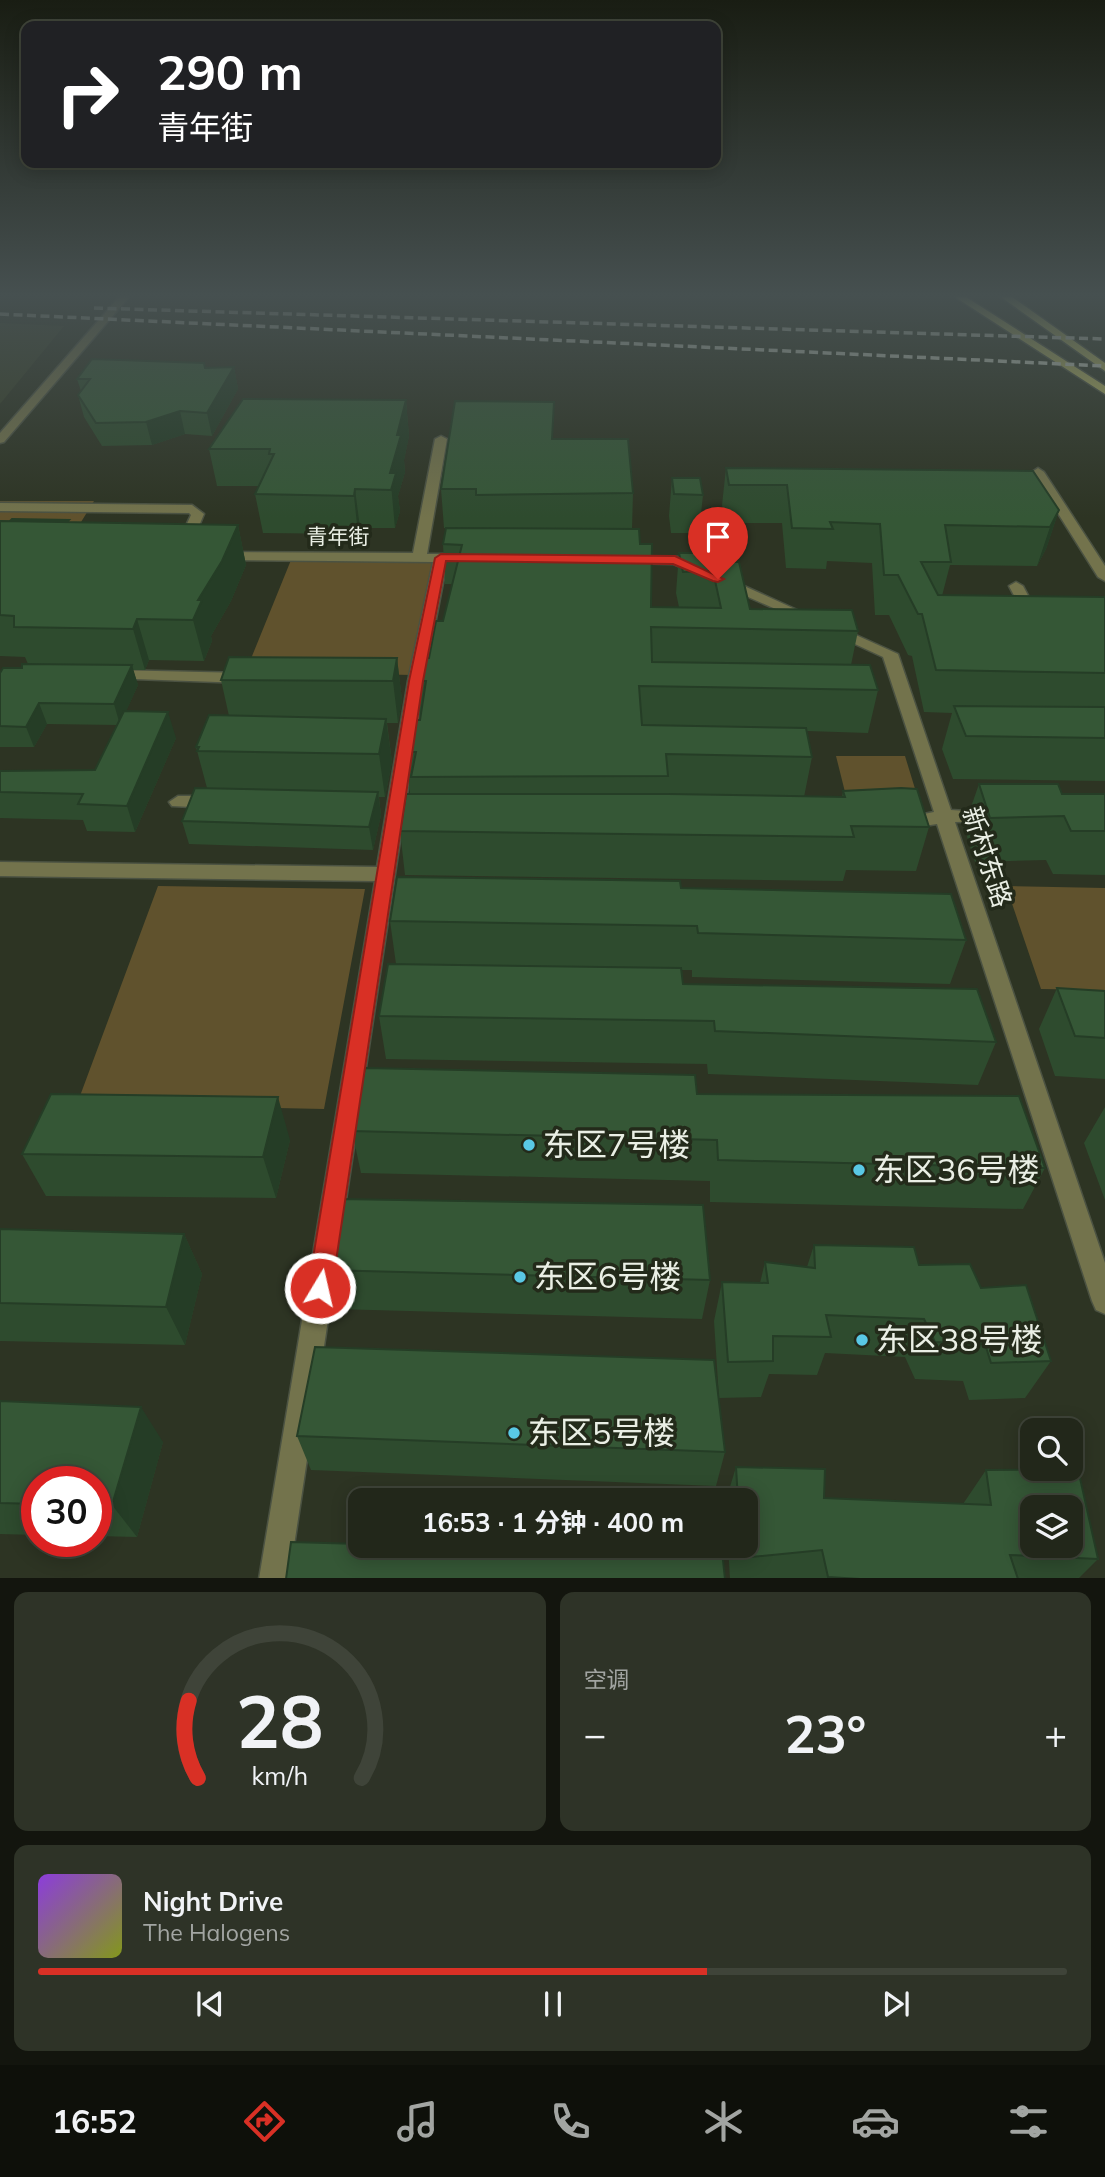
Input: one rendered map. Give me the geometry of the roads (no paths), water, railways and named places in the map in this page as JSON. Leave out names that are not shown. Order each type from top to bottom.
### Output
[{"type":"main road","points":[[1077,371],[1105,391]]},
{"type":"street","points":[[3,434],[59,371]]},
{"type":"street","points":[[274,1578],[350,1095],[400,828],[390,806],[430,558],[441,439]]},
{"type":"street","points":[[1038,472],[1105,577]]},
{"type":"street","name":"青年街","points":[[0,507],[192,509],[198,514],[192,556],[482,558]]},
{"type":"street","name":"新村东路","points":[[620,559],[675,560],[890,654],[1105,1301]]},
{"type":"street","points":[[1016,586],[1041,633]]},
{"type":"street","points":[[101,675],[265,679]]},
{"type":"street","points":[[178,802],[233,803]]},
{"type":"street","points":[[888,823],[915,822],[946,816],[1012,817]]},
{"type":"street","points":[[0,869],[390,887]]},
{"type":"street","points":[[947,905],[975,906]]},
{"type":"place","name":"东区7号楼","points":[[529,1145]]},
{"type":"place","name":"东区36号楼","points":[[859,1170]]},
{"type":"place","name":"东区6号楼","points":[[520,1277]]},
{"type":"place","name":"东区38号楼","points":[[862,1340]]},
{"type":"place","name":"东区5号楼","points":[[514,1433]]}]
